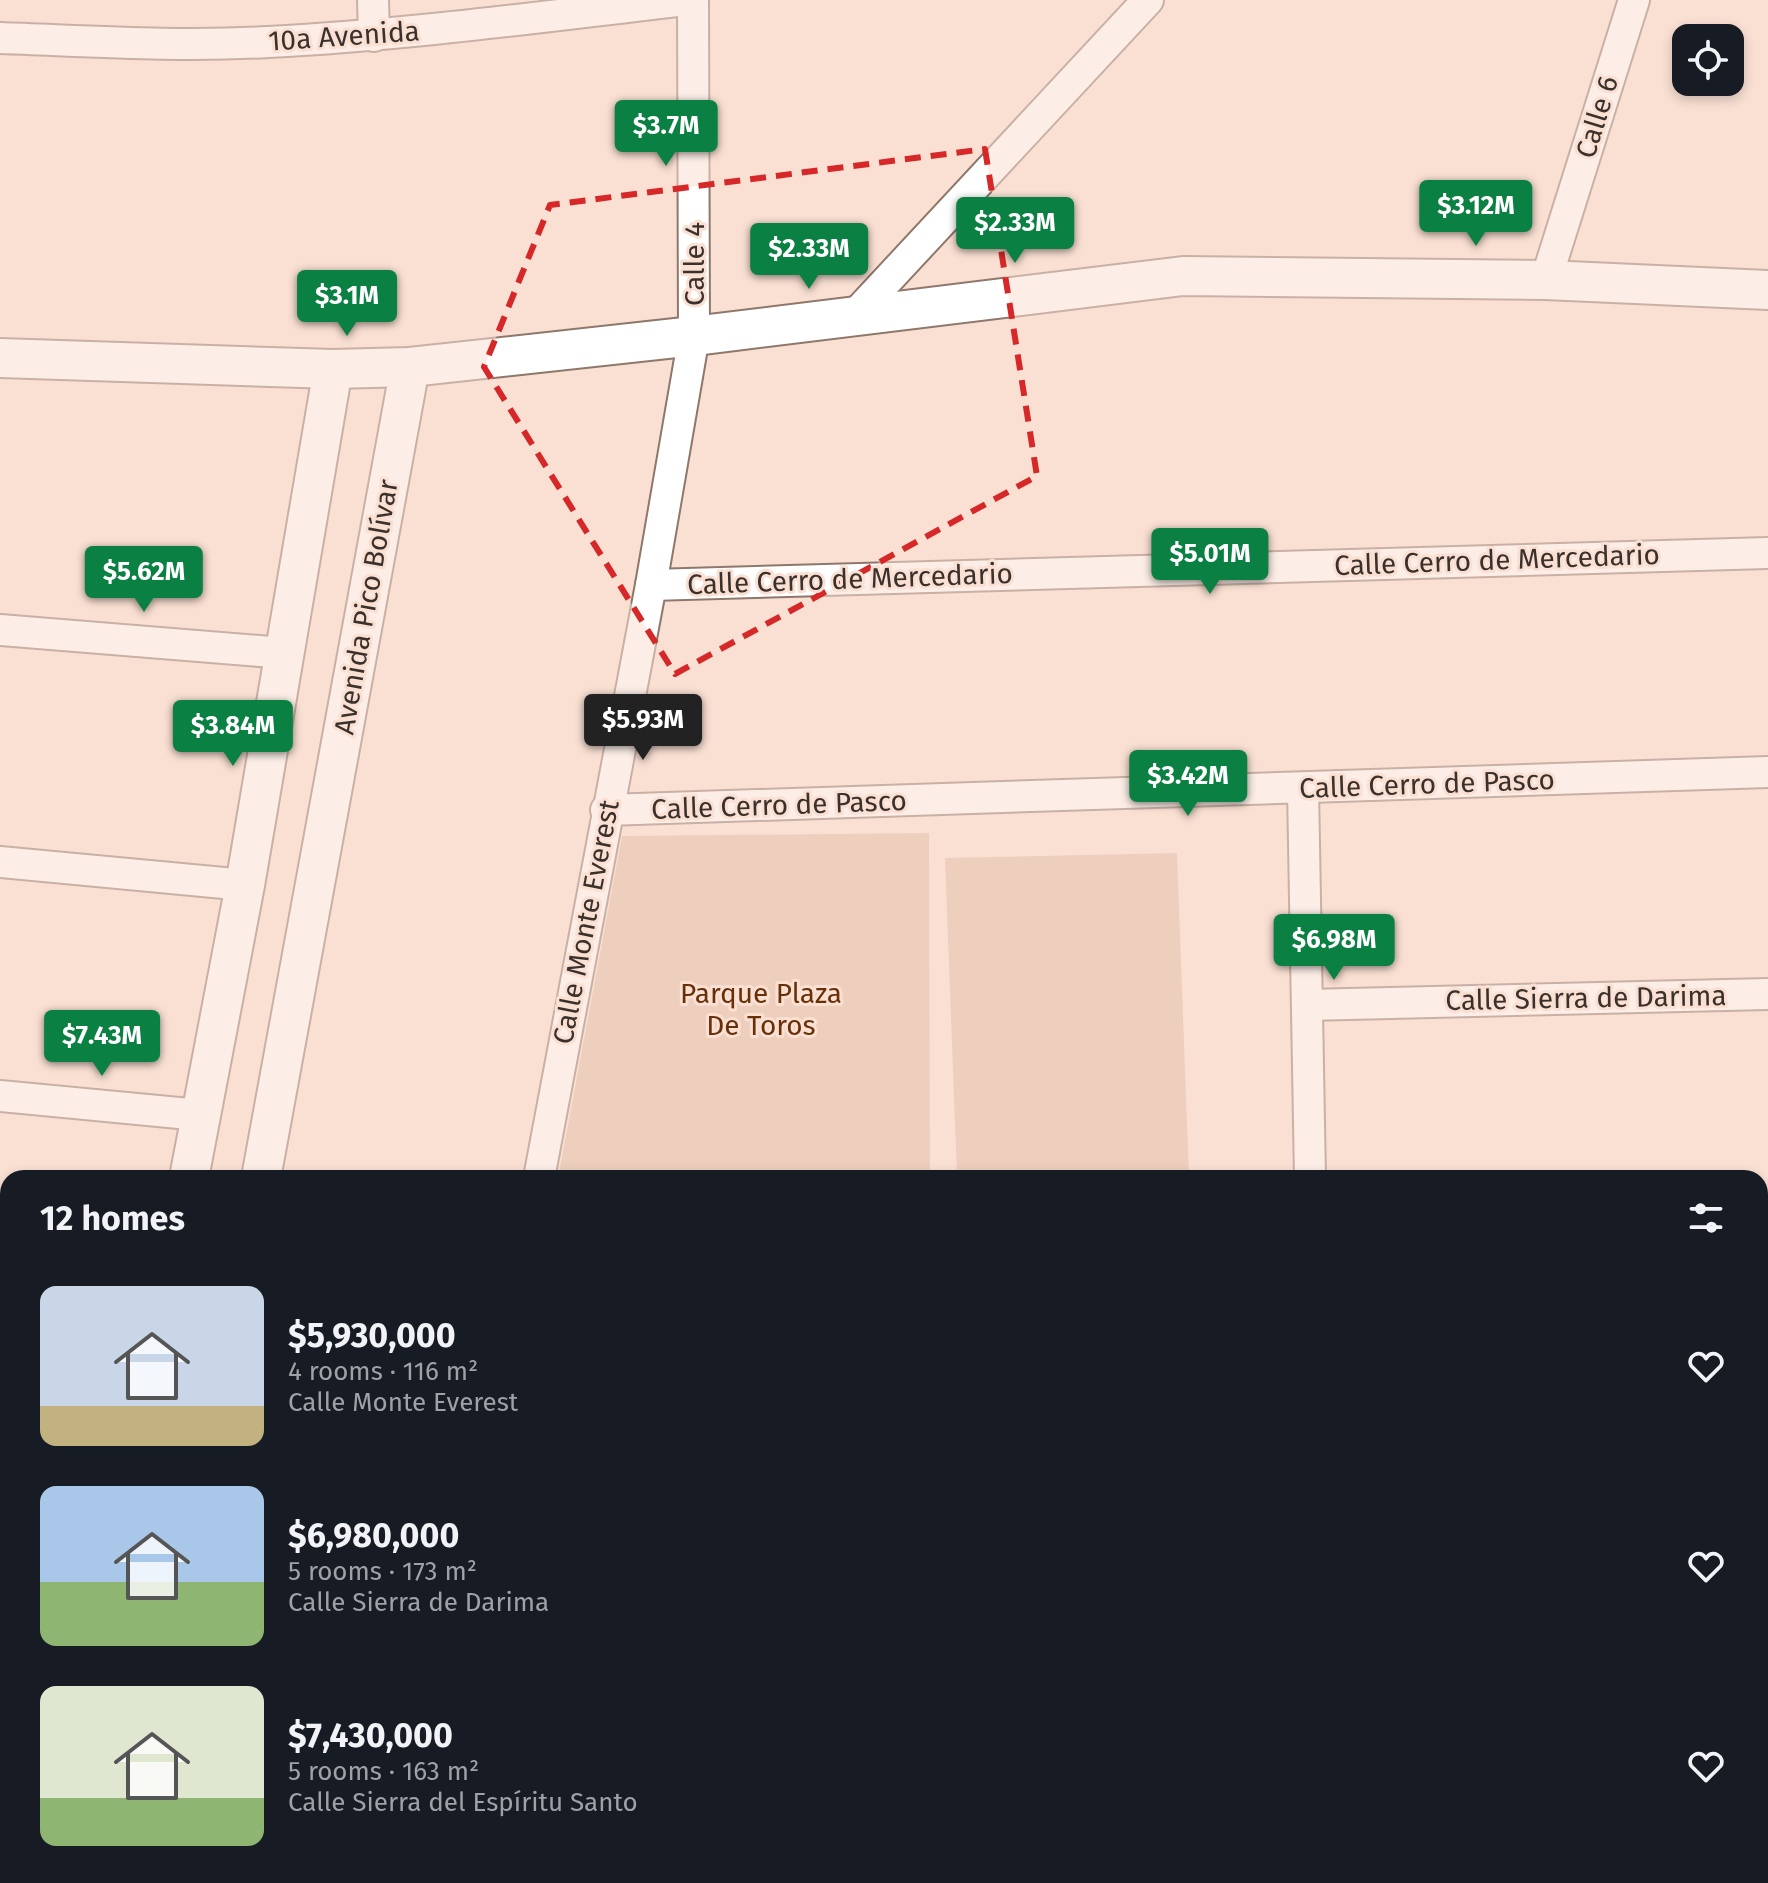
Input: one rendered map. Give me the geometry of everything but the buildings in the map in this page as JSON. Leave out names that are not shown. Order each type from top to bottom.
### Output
[{"type":"street","points":[[373,0],[374,36]]},
{"type":"street","name":"10a Avenida","points":[[0,38],[264,43],[374,36],[686,0]]},
{"type":"street","name":"Calle 4","points":[[693,0],[694,336]]},
{"type":"street","points":[[854,316],[1148,0]]},
{"type":"street","name":"Calle 6","points":[[1546,280],[1634,0]]},
{"type":"street","points":[[0,358],[333,369],[410,367],[694,336],[1183,276],[1546,280],[1768,290]]},
{"type":"street","name":"Calle Monte Everest","points":[[540,1170],[606,810],[651,585],[694,336]]},
{"type":"street","name":"Avenida Pico Bolívar","points":[[262,1170],[410,367]]},
{"type":"street","points":[[190,1170],[245,885],[333,369]]},
{"type":"street","name":"Calle Cerro de Mercedario","points":[[651,585],[1768,553]]},
{"type":"street","points":[[0,630],[284,653]]},
{"type":"street","name":"Calle Cerro de Pasco","points":[[606,810],[1768,772]]},
{"type":"street","points":[[1303,788],[1310,1170]]},
{"type":"street","points":[[0,862],[245,885]]},
{"type":"street","name":"Calle Sierra de Darima","points":[[1307,1005],[1768,994]]},
{"type":"street","points":[[0,1096],[200,1115]]},
{"type":"highlighted area","points":[[985,149],[1037,476],[675,674],[484,367],[550,205]]},
{"type":"green space","name":"Parque Plaza De Toros","points":[[929,833],[930,1170],[559,1170],[622,836]]},
{"type":"green space","points":[[1177,853],[1189,1170],[957,1170],[945,858]]}]
